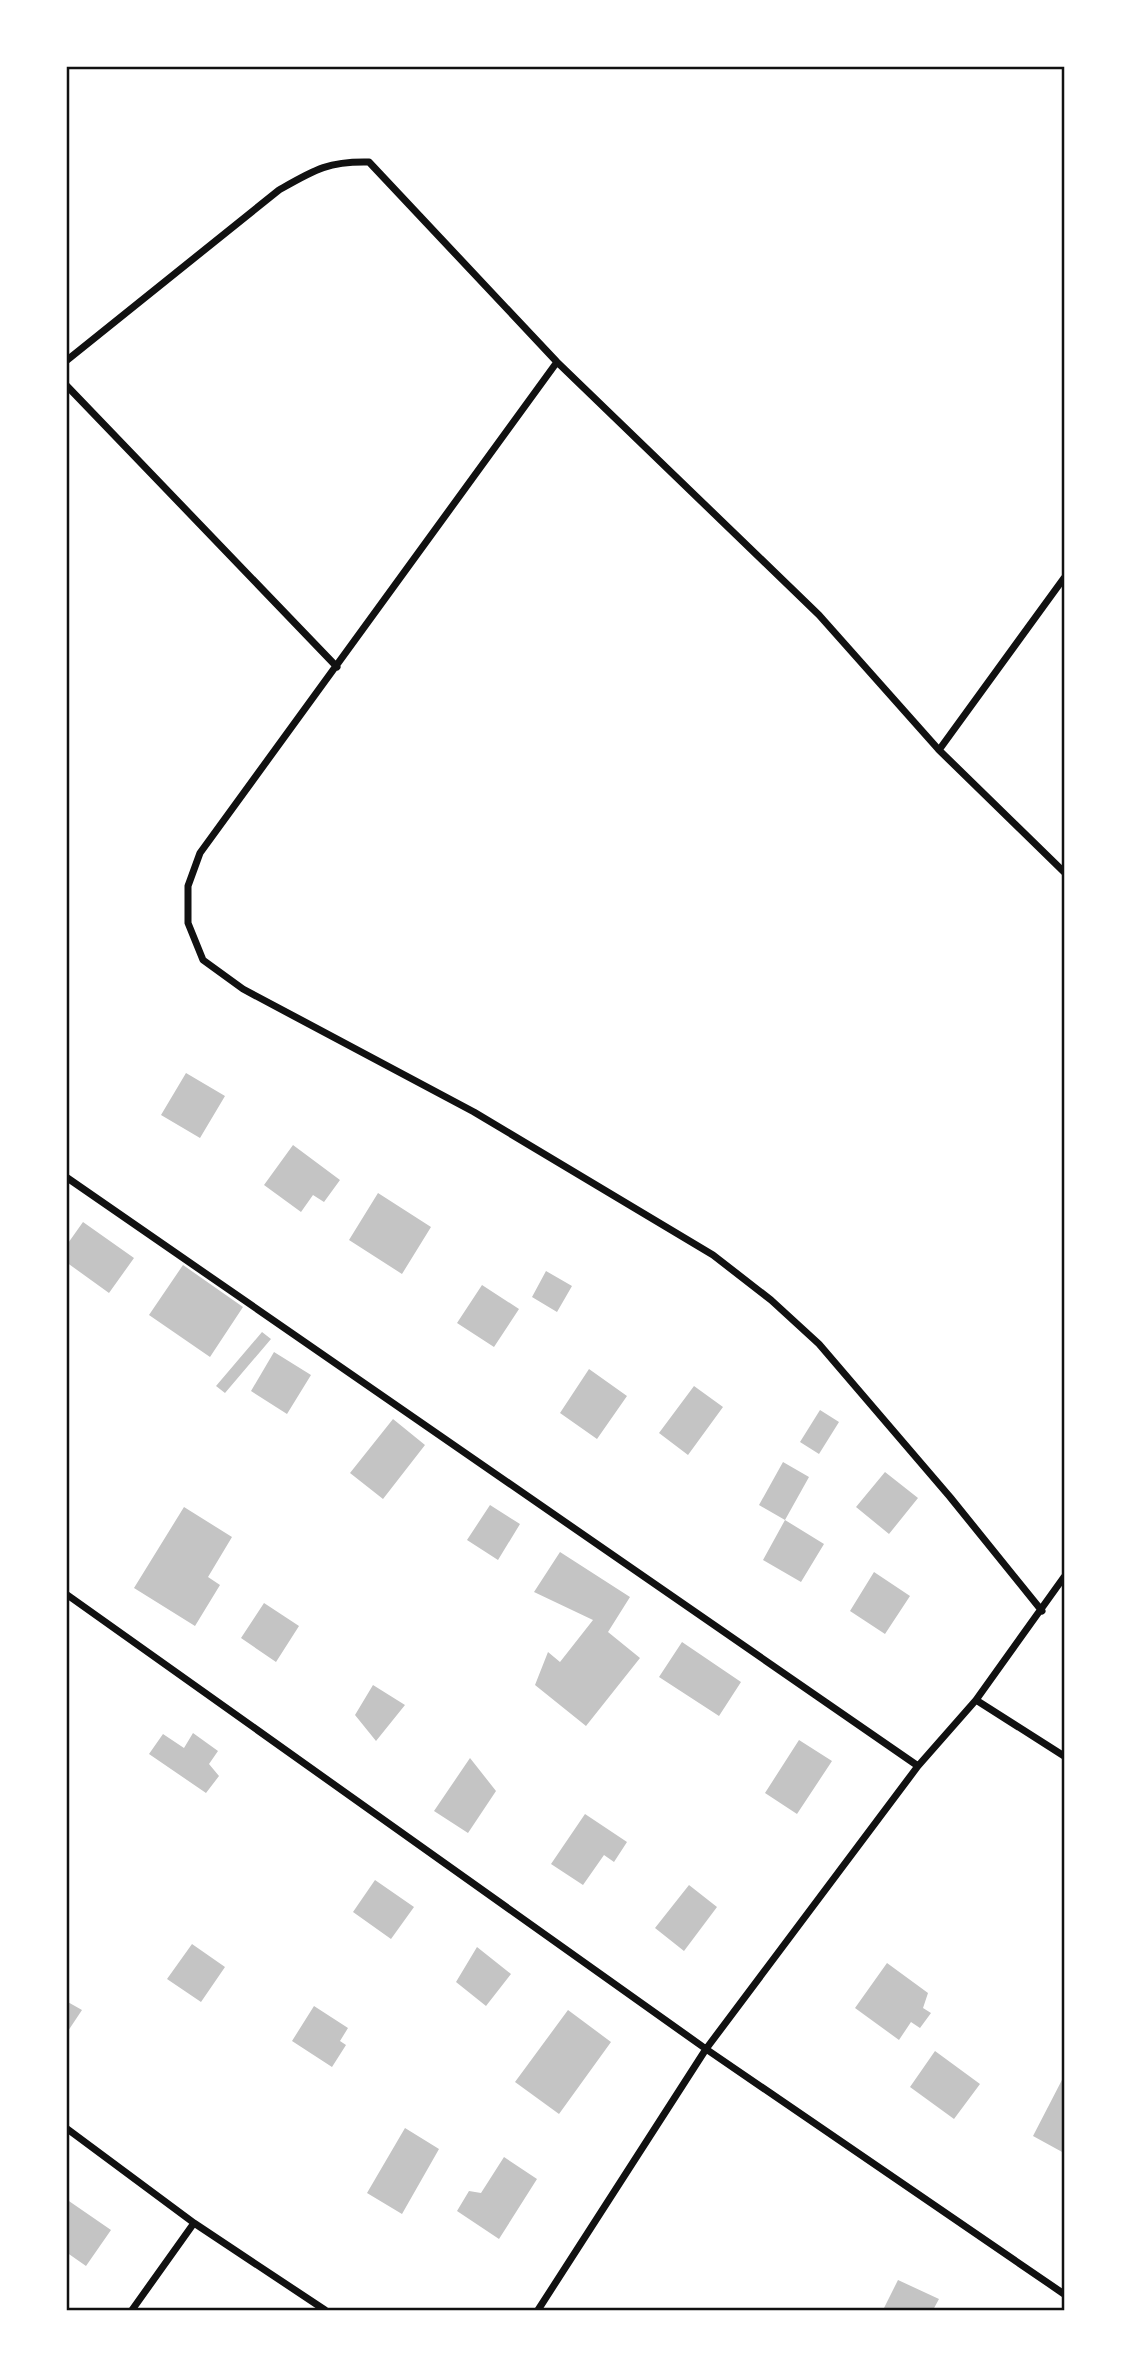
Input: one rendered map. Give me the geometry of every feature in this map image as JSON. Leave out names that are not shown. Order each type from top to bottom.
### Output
[{"type":"street","points":[[66,361],[279,190],[318,168],[344,161],[369,162],[557,362],[818,615],[939,750],[1065,872]]},
{"type":"street","points":[[557,362],[200,853],[188,886],[188,923],[203,960],[243,989],[474,1112],[701,1248],[771,1300],[819,1344],[941,1486],[1042,1611]]},
{"type":"street","points":[[66,385],[337,667]]},
{"type":"street","points":[[939,750],[1065,578]]},
{"type":"street","points":[[66,1177],[918,1766]]},
{"type":"street","points":[[538,2311],[706,2049],[918,1766],[976,1700],[1065,1577]]},
{"type":"street","points":[[66,1594],[706,2049],[1065,2294]]},
{"type":"street","points":[[976,1700],[1065,1756]]},
{"type":"street","points":[[66,2128],[194,2223],[325,2311]]},
{"type":"street","points":[[132,2311],[194,2223]]},
{"type":"building","points":[[186,1073],[225,1096],[200,1138],[161,1115]]},
{"type":"building","points":[[293,1145],[340,1180],[324,1202],[313,1195],[301,1212],[264,1185]]},
{"type":"building","points":[[378,1193],[431,1227],[402,1274],[349,1240]]},
{"type":"building","points":[[83,1222],[134,1258],[109,1293],[66,1262],[66,1246]]},
{"type":"building","points":[[183,1265],[243,1307],[210,1357],[149,1315]]},
{"type":"building","points":[[546,1271],[572,1286],[557,1312],[532,1297]]},
{"type":"building","points":[[482,1285],[519,1309],[494,1347],[457,1323]]},
{"type":"building","points":[[262,1332],[271,1339],[225,1393],[216,1386]]},
{"type":"building","points":[[274,1352],[311,1375],[287,1414],[251,1391]]},
{"type":"building","points":[[589,1369],[627,1396],[597,1439],[560,1413]]},
{"type":"building","points":[[694,1386],[723,1407],[688,1455],[659,1433]]},
{"type":"building","points":[[820,1410],[839,1422],[819,1454],[800,1442]]},
{"type":"building","points":[[393,1419],[425,1445],[383,1499],[350,1473]]},
{"type":"building","points":[[783,1462],[809,1477],[785,1520],[759,1505]]},
{"type":"building","points":[[885,1472],[918,1498],[889,1534],[856,1507]]},
{"type":"building","points":[[490,1505],[520,1524],[498,1560],[467,1540]]},
{"type":"building","points":[[184,1507],[232,1537],[208,1577],[220,1585],[195,1626],[134,1588]]},
{"type":"building","points":[[785,1520],[824,1544],[801,1582],[763,1560]]},
{"type":"building","points":[[560,1552],[630,1597],[608,1632],[640,1658],[586,1726],[535,1685],[548,1652],[560,1662],[593,1620],[534,1592]]},
{"type":"building","points":[[874,1572],[910,1596],[885,1634],[850,1611]]},
{"type":"building","points":[[264,1603],[299,1626],[276,1662],[241,1638]]},
{"type":"building","points":[[682,1642],[741,1682],[719,1716],[659,1677]]},
{"type":"building","points":[[373,1685],[405,1705],[376,1741],[355,1715]]},
{"type":"building","points":[[193,1733],[218,1751],[209,1764],[219,1776],[206,1793],[149,1754],[163,1734],[184,1748]]},
{"type":"building","points":[[799,1740],[832,1761],[797,1814],[765,1793]]},
{"type":"building","points":[[470,1758],[496,1791],[468,1833],[434,1811]]},
{"type":"building","points":[[585,1814],[627,1842],[614,1862],[604,1855],[583,1885],[551,1864]]},
{"type":"building","points":[[375,1880],[414,1907],[391,1939],[353,1912]]},
{"type":"building","points":[[689,1885],[717,1907],[684,1951],[655,1928]]},
{"type":"building","points":[[192,1944],[225,1967],[201,2002],[167,1979]]},
{"type":"building","points":[[477,1947],[511,1974],[486,2006],[456,1982]]},
{"type":"building","points":[[887,1963],[928,1993],[923,2008],[931,2013],[920,2028],[911,2022],[899,2040],[855,2008]]},
{"type":"building","points":[[66,2001],[82,2010],[66,2034]]},
{"type":"building","points":[[314,2006],[348,2028],[340,2041],[346,2045],[332,2067],[292,2041]]},
{"type":"building","points":[[568,2010],[611,2042],[559,2114],[515,2082]]},
{"type":"building","points":[[935,2051],[980,2084],[954,2119],[910,2087]]},
{"type":"building","points":[[1064,2076],[1064,2153],[1033,2136]]},
{"type":"building","points":[[405,2128],[439,2149],[402,2214],[367,2193]]},
{"type":"building","points":[[504,2157],[537,2179],[499,2239],[457,2211],[469,2191],[481,2193]]},
{"type":"building","points":[[66,2199],[111,2230],[86,2266],[66,2252]]},
{"type":"building","points":[[898,2280],[939,2299],[933,2310],[883,2310]]}]
